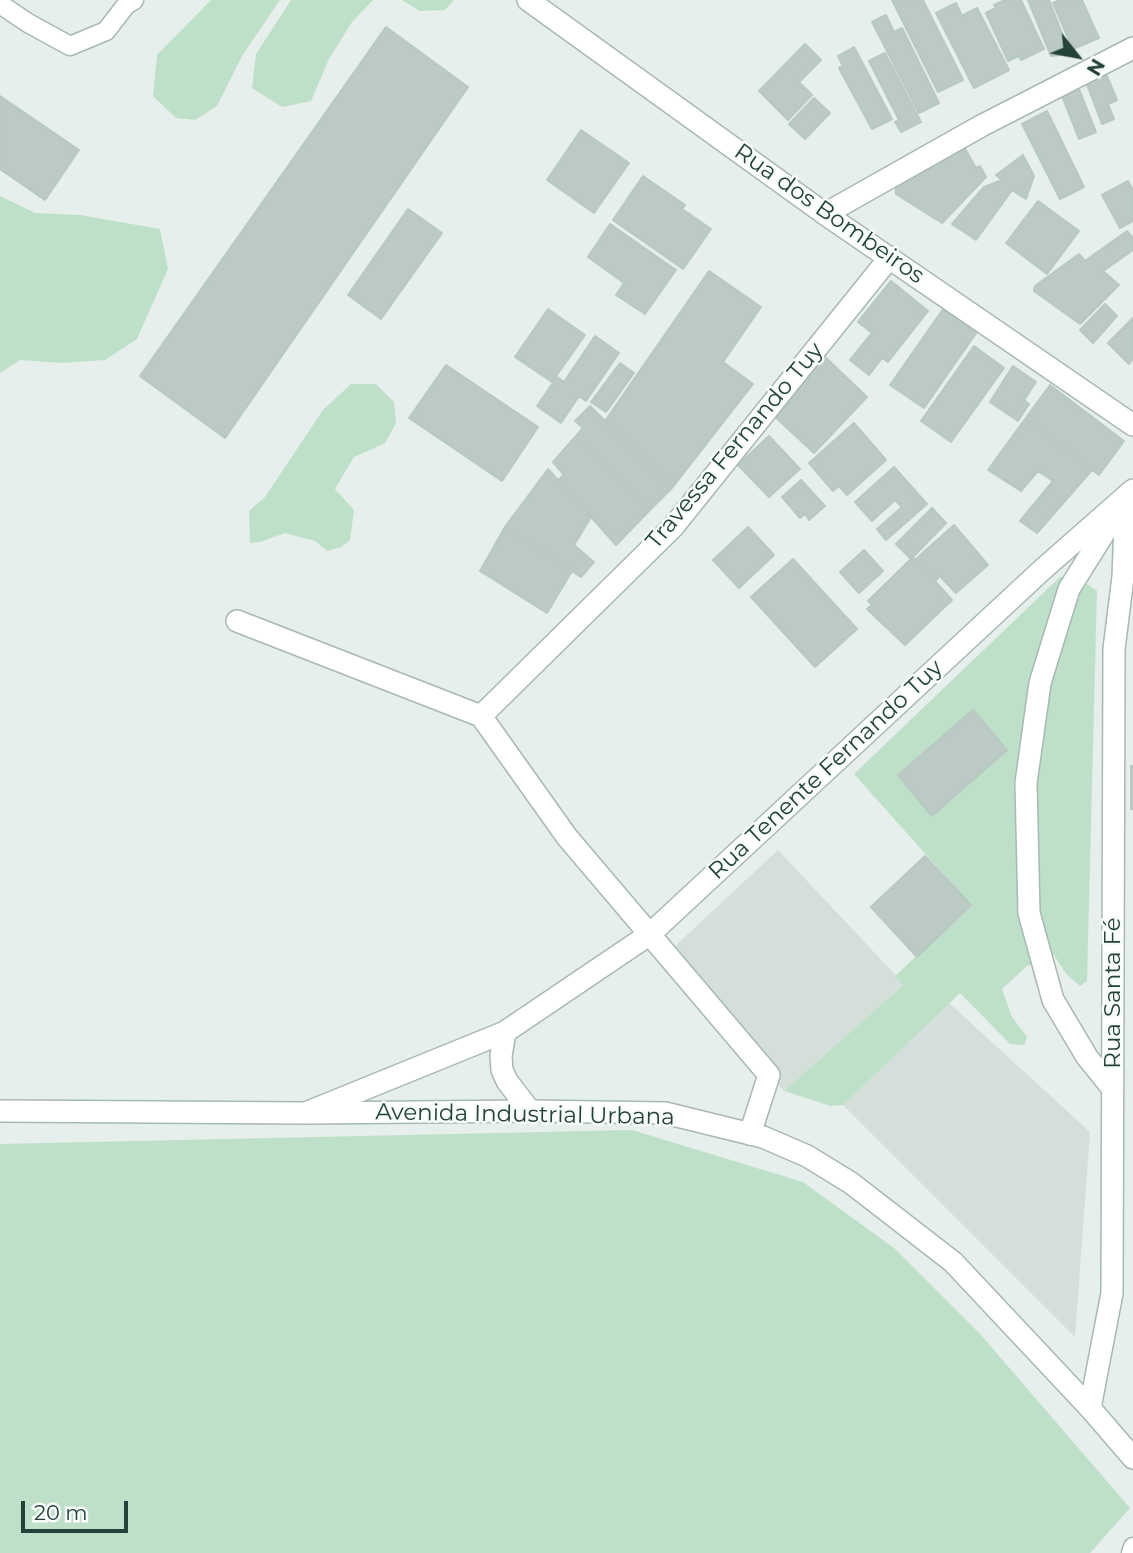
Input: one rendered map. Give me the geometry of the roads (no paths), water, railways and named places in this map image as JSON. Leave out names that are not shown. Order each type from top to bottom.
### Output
[{"type":"street","name":"Rua dos Bombeiros","points":[[528,0],[825,214],[1133,425]]},
{"type":"street","points":[[825,214],[981,126],[1133,48]]},
{"type":"street","name":"Travessa Fernando Tuy","points":[[481,716],[673,527],[890,257]]},
{"type":"street","points":[[1112,1088],[1087,1057],[1053,1000],[1029,913],[1026,783],[1040,683],[1069,589],[1130,493]]},
{"type":"street","name":"Rua Santa Fé","points":[[1090,1408],[1112,1293],[1114,649],[1128,577],[1130,493]]},
{"type":"street","name":"Rua Tenente Fernando Tuy","points":[[306,1113],[505,1032],[650,934],[1042,570],[1130,493]]},
{"type":"street","points":[[237,621],[481,716],[567,837],[769,1075],[750,1134]]},
{"type":"street","points":[[505,1032],[502,1070],[530,1111]]},
{"type":"street","name":"Avenida Industrial Urbana","points":[[0,1111],[530,1111],[665,1114],[750,1134],[807,1156],[851,1183],[953,1262],[1090,1408],[1133,1458]]},
{"type":"lane","points":[[0,4],[70,46],[106,31],[126,5],[134,0]]},
{"type":"lane","points":[[1131,1553],[1133,1547]]}]
